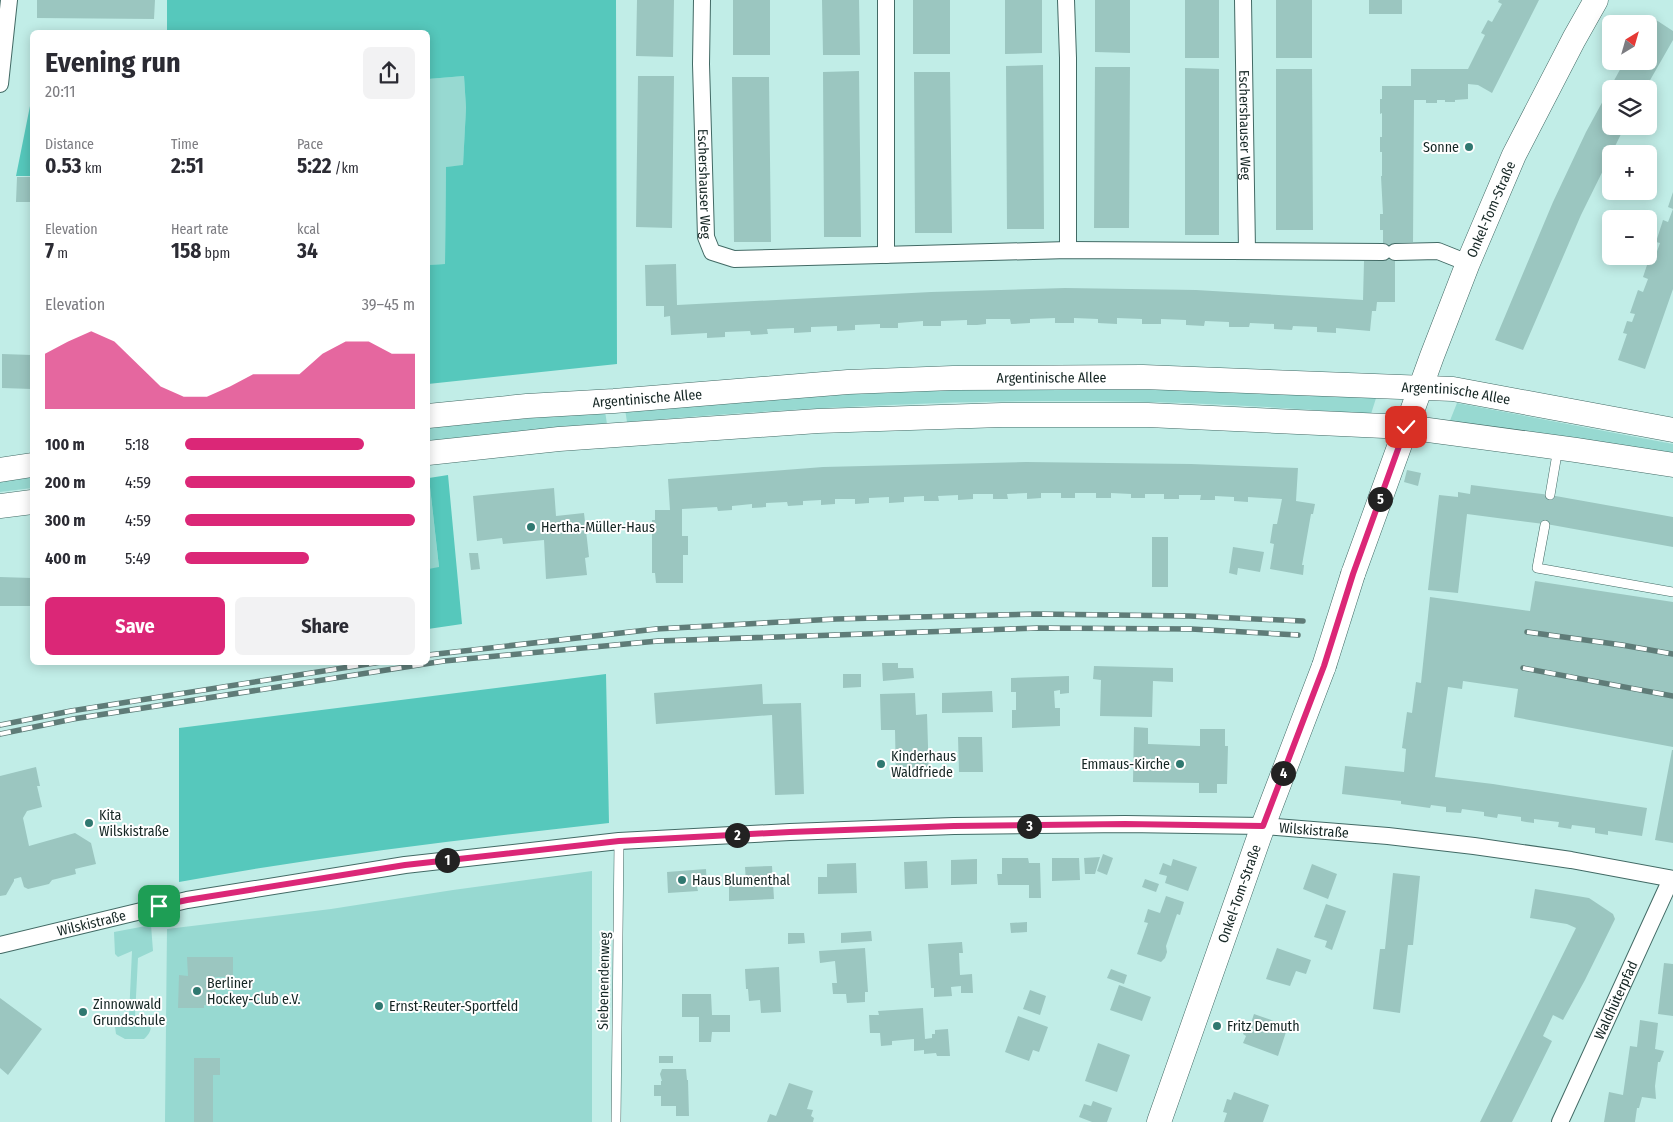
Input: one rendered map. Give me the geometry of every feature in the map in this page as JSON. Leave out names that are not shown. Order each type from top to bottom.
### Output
[{"type":"main road","name":"Onkel-Tom-Straße","points":[[1159,1122],[1263,826],[1324,666],[1353,574],[1420,387],[1468,263],[1514,155],[1574,38],[1596,0]]},
{"type":"main road","name":"Argentinische Allee","points":[[430,416],[527,406],[829,384],[953,378],[1143,377],[1453,389],[1673,430]]},
{"type":"main road","points":[[430,453],[559,439],[818,421],[1002,414],[1148,415],[1406,427],[1558,447],[1673,465]]},
{"type":"main road","points":[[0,470],[30,465]]},
{"type":"main road","points":[[0,506],[30,502]]},
{"type":"street","points":[[0,84],[9,0]]},
{"type":"street","name":"Eschershauser Weg","points":[[702,0],[706,237],[712,252],[734,259],[1068,250],[1438,251],[1468,263]]},
{"type":"street","points":[[886,0],[886,255]]},
{"type":"street","points":[[1066,0],[1068,58],[1068,250]]},
{"type":"street","name":"Eschershauser Weg","points":[[1243,0],[1247,250]]},
{"type":"street","name":"Wilskistraße","points":[[0,945],[187,900],[405,865],[619,841],[790,832],[954,826],[1125,824],[1263,826],[1388,836],[1474,846],[1570,860],[1672,879]]},
{"type":"street","name":"Waldhüterpfad","points":[[1560,1122],[1672,879]]},
{"type":"lane","points":[[1550,495],[1558,447]]},
{"type":"lane","points":[[1545,524],[1537,568],[1673,592]]},
{"type":"lane","name":"Siebenendenweg","points":[[616,1122],[619,841]]},
{"type":"shaded area","points":[[167,0],[616,0],[617,364],[430,384],[430,265],[445,264],[446,167],[463,165],[466,108],[464,76],[430,79],[430,30],[167,30]]},
{"type":"shaded area","points":[[464,76],[466,108],[463,166],[446,167],[445,264],[430,265],[430,79]]},
{"type":"shaded area","points":[[30,106],[30,176],[16,176]]},
{"type":"shaded area","points":[[1015,388],[1236,390],[1377,395],[1371,414],[1199,404],[1036,401],[861,406],[627,422],[625,409],[867,393]]},
{"type":"shaded area","points":[[1457,403],[1673,444],[1673,456],[1449,423]]},
{"type":"shaded area","points":[[605,411],[607,424],[430,442],[430,428]]},
{"type":"shaded area","points":[[30,475],[30,488],[0,492],[0,480]]},
{"type":"shaded area","points":[[448,475],[462,624],[430,629],[430,569],[439,567],[430,478]]},
{"type":"shaded area","points":[[430,487],[439,568],[430,569]]},
{"type":"shaded area","points":[[606,674],[609,823],[339,856],[179,882],[179,728]]},
{"type":"shaded area","name":"Ernst-Reuter-Sportfeld","points":[[592,871],[592,1122],[165,1122],[167,929],[331,909]]},
{"type":"shaded area","points":[[151,925],[153,951],[138,958],[135,1016],[147,1022],[151,1028],[144,1039],[125,1039],[116,1034],[115,1027],[129,1016],[132,951],[118,957],[115,954],[114,932]]},
{"type":"building","points":[[37,0],[155,0],[154,19],[37,18]]},
{"type":"building","points":[[637,0],[674,0],[673,57],[636,56]]},
{"type":"building","points":[[733,0],[770,0],[770,55],[733,55]]},
{"type":"building","points":[[822,0],[859,0],[860,55],[823,55]]},
{"type":"building","points":[[913,0],[950,0],[950,54],[913,54]]},
{"type":"building","points":[[1005,0],[1042,0],[1042,53],[1005,54]]},
{"type":"building","points":[[1095,0],[1130,0],[1130,53],[1095,52]]},
{"type":"building","points":[[1185,0],[1219,0],[1219,58],[1185,58]]},
{"type":"building","points":[[1276,0],[1312,0],[1312,58],[1276,58]]},
{"type":"building","points":[[1369,0],[1402,0],[1402,14],[1369,14]]},
{"type":"building","points":[[1499,0],[1539,0],[1492,93],[1478,85],[1468,84],[1468,99],[1455,100],[1455,102],[1437,100],[1437,103],[1426,103],[1426,100],[1414,100],[1413,242],[1395,243],[1395,302],[1377,302],[1376,311],[1372,311],[1370,331],[1336,328],[1336,333],[1317,332],[1317,327],[1293,326],[1292,330],[1274,329],[1274,324],[1250,323],[1249,327],[1229,327],[1229,322],[1205,321],[1204,326],[1186,325],[1186,320],[1161,319],[1161,324],[1142,324],[1142,319],[1117,318],[1117,324],[1098,323],[1098,319],[1074,318],[1074,323],[1055,323],[1055,318],[1030,319],[1030,323],[1011,324],[1010,319],[986,319],[986,324],[977,325],[967,325],[967,320],[941,321],[941,326],[923,326],[923,321],[898,323],[898,328],[880,328],[880,324],[855,325],[855,330],[837,331],[837,326],[811,327],[811,332],[794,333],[794,328],[767,329],[768,334],[751,335],[750,331],[725,332],[725,337],[707,338],[707,333],[671,335],[670,316],[664,317],[664,306],[646,306],[645,265],[676,264],[677,305],[931,292],[1065,288],[1196,290],[1363,300],[1364,261],[1383,261],[1383,230],[1380,230],[1380,214],[1383,214],[1382,152],[1380,152],[1382,113],[1380,114],[1380,99],[1382,99],[1382,86],[1411,86],[1411,69],[1468,69],[1485,35],[1481,33],[1488,20],[1492,22],[1502,4],[1498,2]]},
{"type":"building","points":[[1658,21],[1673,31],[1673,40],[1658,66]]},
{"type":"building","points":[[1043,65],[1044,229],[1007,229],[1006,66]]},
{"type":"building","points":[[1095,67],[1130,67],[1129,228],[1094,228]]},
{"type":"building","points":[[1185,68],[1219,69],[1219,235],[1185,235]]},
{"type":"building","points":[[1276,69],[1312,69],[1313,230],[1276,230]]},
{"type":"building","points":[[1620,70],[1656,70],[1650,80],[1614,80]]},
{"type":"building","points":[[859,71],[861,237],[824,237],[823,72]]},
{"type":"building","points":[[914,72],[950,72],[952,233],[915,233]]},
{"type":"building","points":[[638,76],[674,76],[672,228],[636,227]]},
{"type":"building","points":[[732,77],[769,77],[771,242],[734,242]]},
{"type":"building","points":[[1602,103],[1602,135],[1621,135],[1616,145],[1602,145],[1602,173],[1581,215],[1523,350],[1495,340],[1553,202]]},
{"type":"building","points":[[17,177],[30,177],[30,202],[16,202]]},
{"type":"building","points":[[1673,192],[1673,209],[1668,207]]},
{"type":"building","points":[[1673,209],[1673,289],[1645,369],[1618,360],[1627,334],[1623,333],[1627,321],[1632,322],[1635,314],[1630,313],[1638,290],[1643,292],[1648,279],[1643,277],[1647,265],[1657,265],[1657,251],[1660,243],[1657,242],[1657,239],[1663,220],[1668,222]]},
{"type":"building","points":[[2,354],[30,355],[30,389],[2,388]]},
{"type":"building","points":[[1026,462],[1191,464],[1298,468],[1296,501],[1315,504],[1313,514],[1311,514],[1302,565],[1304,565],[1303,575],[1270,569],[1274,544],[1270,543],[1273,524],[1277,524],[1282,499],[1248,497],[1248,502],[1234,501],[1234,497],[1215,496],[1215,500],[1200,500],[1201,495],[1179,495],[1179,499],[1164,499],[1164,494],[1145,494],[1145,498],[1131,498],[1131,494],[1111,493],[1111,498],[1096,498],[1096,493],[1075,493],[1075,498],[1061,498],[1061,493],[1041,493],[1041,498],[1027,499],[1027,493],[1007,494],[1008,499],[993,499],[993,494],[973,494],[973,499],[958,500],[958,495],[938,496],[939,501],[924,501],[924,496],[904,497],[904,502],[889,503],[889,497],[869,498],[869,503],[855,504],[855,499],[835,499],[835,504],[821,505],[821,500],[803,501],[803,505],[788,506],[787,502],[766,503],[766,507],[752,508],[752,504],[732,506],[732,510],[718,511],[717,507],[682,509],[682,536],[688,536],[688,555],[683,555],[683,583],[656,583],[655,573],[652,573],[652,520],[655,520],[655,510],[670,510],[668,479],[823,467]]},
{"type":"building","points":[[1407,470],[1421,473],[1418,486],[1404,482]]},
{"type":"building","points":[[1471,485],[1550,495],[1673,517],[1673,547],[1552,525],[1467,514],[1458,593],[1428,590],[1439,495],[1458,497],[1458,492],[1470,494]]},
{"type":"building","name":"Hertha-Müller-Haus","points":[[554,488],[556,516],[584,513],[589,557],[585,558],[587,575],[546,579],[544,540],[503,544],[502,538],[477,541],[473,496]]},
{"type":"building","points":[[1152,537],[1168,537],[1168,587],[1152,587]]},
{"type":"building","points":[[1233,547],[1264,552],[1260,572],[1238,568],[1237,575],[1229,573]]},
{"type":"building","points":[[469,553],[478,553],[480,569],[471,570]]},
{"type":"building","points":[[0,577],[30,578],[30,606],[0,606]]},
{"type":"building","points":[[1535,581],[1673,602],[1673,747],[1514,717],[1518,689],[1463,681],[1462,689],[1448,687],[1435,777],[1647,808],[1642,836],[1608,831],[1608,835],[1595,833],[1595,828],[1572,825],[1571,829],[1558,827],[1559,822],[1534,819],[1534,823],[1526,822],[1521,821],[1521,817],[1498,814],[1497,818],[1484,816],[1484,812],[1462,809],[1461,813],[1446,812],[1446,807],[1431,805],[1430,808],[1401,804],[1401,801],[1342,794],[1345,766],[1404,772],[1406,749],[1402,748],[1407,712],[1412,713],[1416,682],[1421,683],[1430,597],[1530,611]]},
{"type":"building","points":[[882,663],[898,663],[898,668],[913,668],[914,678],[883,681]]},
{"type":"building","points":[[1094,666],[1173,668],[1173,682],[1153,681],[1152,717],[1100,716],[1101,680],[1093,679]]},
{"type":"building","points":[[843,674],[861,674],[861,687],[843,688]]},
{"type":"building","points":[[1069,676],[1069,693],[1060,694],[1060,690],[1054,691],[1055,708],[1060,708],[1060,726],[1012,728],[1012,710],[1016,710],[1016,692],[1011,692],[1011,678]]},
{"type":"building","points":[[762,684],[763,704],[801,703],[804,794],[775,795],[772,715],[656,724],[654,693]]},
{"type":"building","points":[[992,691],[993,712],[942,713],[942,693]]},
{"type":"building","points":[[915,693],[916,715],[927,714],[929,778],[896,779],[895,730],[881,730],[880,694]]},
{"type":"building","name":"Emmaus-Kirche","points":[[1134,727],[1148,728],[1148,744],[1200,746],[1200,729],[1225,729],[1225,746],[1228,746],[1227,784],[1217,784],[1217,793],[1199,793],[1199,783],[1133,782]]},
{"type":"building","points":[[958,737],[982,737],[983,772],[959,772]]},
{"type":"building","points":[[1673,750],[1673,843],[1655,840]]},
{"type":"building","points":[[36,767],[40,786],[37,786],[42,807],[27,811],[23,818],[29,846],[75,833],[91,843],[96,864],[75,869],[76,874],[52,880],[49,884],[28,889],[24,887],[21,877],[14,879],[6,895],[0,896],[0,776]]},
{"type":"building","points":[[1103,854],[1113,858],[1107,875],[1097,871]]},
{"type":"building","points":[[1100,857],[1095,874],[1085,874],[1084,858]]},
{"type":"building","points":[[1002,858],[1028,858],[1029,863],[1040,863],[1041,898],[1029,898],[1029,885],[998,885],[997,874],[1002,874]]},
{"type":"building","points":[[1052,858],[1079,858],[1080,880],[1052,881]]},
{"type":"building","points":[[977,859],[977,884],[951,885],[951,860]]},
{"type":"building","points":[[1173,859],[1197,867],[1188,891],[1165,883],[1167,876],[1159,874],[1163,863],[1171,866]]},
{"type":"building","points":[[927,861],[928,888],[905,889],[904,862]]},
{"type":"building","points":[[856,863],[857,893],[818,894],[818,877],[827,877],[827,864]]},
{"type":"building","points":[[1312,864],[1337,874],[1328,899],[1303,889]]},
{"type":"building","points":[[772,866],[774,899],[729,901],[729,884],[746,883],[745,867]]},
{"type":"building","name":"Haus Blumenthal","points":[[706,869],[707,887],[697,887],[698,891],[668,893],[667,872]]},
{"type":"building","points":[[1393,873],[1420,876],[1413,945],[1408,945],[1400,1013],[1373,1009],[1380,949],[1385,949]]},
{"type":"building","points":[[1145,879],[1159,884],[1156,892],[1142,887]]},
{"type":"building","points":[[1535,889],[1589,898],[1613,914],[1615,919],[1563,1020],[1553,1015],[1543,1036],[1552,1041],[1512,1122],[1480,1122],[1576,928],[1567,924],[1530,918]]},
{"type":"building","points":[[1166,896],[1184,902],[1180,915],[1177,914],[1166,946],[1165,958],[1161,962],[1137,954],[1148,923],[1144,922],[1148,909],[1160,913]]},
{"type":"building","points":[[1326,904],[1346,911],[1332,950],[1325,947],[1327,941],[1314,937]]},
{"type":"building","points":[[1027,922],[1027,932],[1011,933],[1010,923]]},
{"type":"building","points":[[871,931],[872,941],[841,943],[841,933]]},
{"type":"building","points":[[788,933],[804,933],[805,943],[788,944]]},
{"type":"building","points":[[962,942],[963,953],[959,953],[960,975],[972,974],[973,993],[961,993],[961,986],[951,987],[952,996],[934,997],[934,988],[931,988],[928,944]]},
{"type":"building","points":[[865,948],[868,992],[865,992],[865,1002],[847,1003],[846,994],[833,994],[832,983],[837,983],[835,961],[820,963],[819,951]]},
{"type":"building","points":[[1277,948],[1311,960],[1306,974],[1296,971],[1290,986],[1266,979]]},
{"type":"building","name":"Berliner Hockey-Club e.V.","points":[[187,957],[233,957],[233,977],[215,977],[215,1006],[204,1005],[204,1008],[178,1008],[179,975],[188,976]]},
{"type":"building","points":[[1664,963],[1673,964],[1673,1016],[1658,1014]]},
{"type":"building","points":[[779,967],[781,1012],[761,1013],[760,1000],[749,1001],[745,969]]},
{"type":"building","points":[[1111,969],[1127,975],[1124,984],[1107,978]]},
{"type":"building","points":[[1119,985],[1151,997],[1142,1021],[1110,1010]]},
{"type":"building","points":[[1030,990],[1046,996],[1040,1015],[1023,1009]]},
{"type":"building","points":[[682,994],[711,994],[712,1015],[730,1015],[730,1032],[712,1032],[711,1042],[699,1042],[699,1017],[682,1017]]},
{"type":"building","points":[[0,998],[42,1029],[8,1075],[0,1068]]},
{"type":"building","points":[[923,1008],[925,1039],[932,1038],[935,1030],[948,1029],[950,1056],[937,1056],[936,1053],[924,1054],[924,1050],[914,1051],[914,1039],[892,1041],[892,1045],[881,1046],[880,1033],[870,1033],[869,1015],[879,1015],[878,1011]]},
{"type":"building","points":[[1254,1014],[1288,1026],[1278,1056],[1243,1043],[1246,1036],[1243,1034],[1247,1021],[1251,1023]]},
{"type":"building","points":[[1018,1016],[1048,1027],[1039,1052],[1033,1050],[1029,1061],[1005,1052]]},
{"type":"building","points":[[1640,1020],[1658,1023],[1655,1049],[1664,1051],[1660,1062],[1658,1062],[1655,1086],[1656,1099],[1642,1097],[1639,1108],[1637,1108],[1635,1122],[1604,1122],[1609,1092],[1623,1095],[1630,1046],[1637,1047]]},
{"type":"building","points":[[1098,1043],[1130,1055],[1117,1092],[1085,1081]]},
{"type":"building","points":[[659,1056],[673,1056],[673,1063],[659,1063]]},
{"type":"building","points":[[194,1058],[220,1058],[220,1075],[213,1075],[213,1122],[194,1122]]},
{"type":"building","points":[[662,1069],[686,1069],[689,1116],[676,1116],[676,1106],[661,1106],[661,1096],[654,1096],[654,1085],[661,1085],[660,1074]]},
{"type":"building","points":[[789,1083],[813,1091],[807,1109],[813,1110],[811,1116],[814,1118],[813,1122],[767,1122],[770,1114],[776,1116]]},
{"type":"building","points":[[1234,1092],[1269,1105],[1263,1122],[1224,1122],[1227,1113],[1223,1112],[1227,1099],[1231,1100]]},
{"type":"building","points":[[1093,1101],[1112,1108],[1107,1122],[1092,1122],[1079,1117],[1084,1104],[1091,1106]]},
{"type":"railway","points":[[430,655],[656,629],[836,619],[1037,614],[1189,616],[1303,621]]},
{"type":"railway","points":[[430,663],[658,641],[1038,628],[1191,629],[1298,635]]},
{"type":"railway","points":[[1527,632],[1673,654]]},
{"type":"railway","points":[[0,725],[71,711],[362,665]]},
{"type":"railway","points":[[0,734],[73,719],[418,665]]},
{"type":"railway","points":[[1523,668],[1673,696]]},
{"type":"place","name":"Sonne","points":[[1469,147]]},
{"type":"place","name":"Hertha-Müller-Haus","points":[[531,527]]},
{"type":"place","name":"Kinderhaus Waldfriede","points":[[881,764]]},
{"type":"place","name":"Emmaus-Kirche","points":[[1180,764]]},
{"type":"place","name":"Kita Wilskistraße","points":[[89,823]]},
{"type":"place","name":"Haus Blumenthal","points":[[682,880]]},
{"type":"place","name":"Berliner Hockey-Club e.V.","points":[[197,991]]},
{"type":"place","name":"Ernst-Reuter-Sportfeld","points":[[379,1006]]},
{"type":"place","name":"Zinnowwald Grundschule","points":[[83,1012]]},
{"type":"place","name":"Fritz Demuth","points":[[1217,1026]]},
{"type":"route","points":[[159,906],[405,865],[619,841],[954,826],[1125,824],[1263,826],[1324,666],[1353,574],[1406,427]]}]
